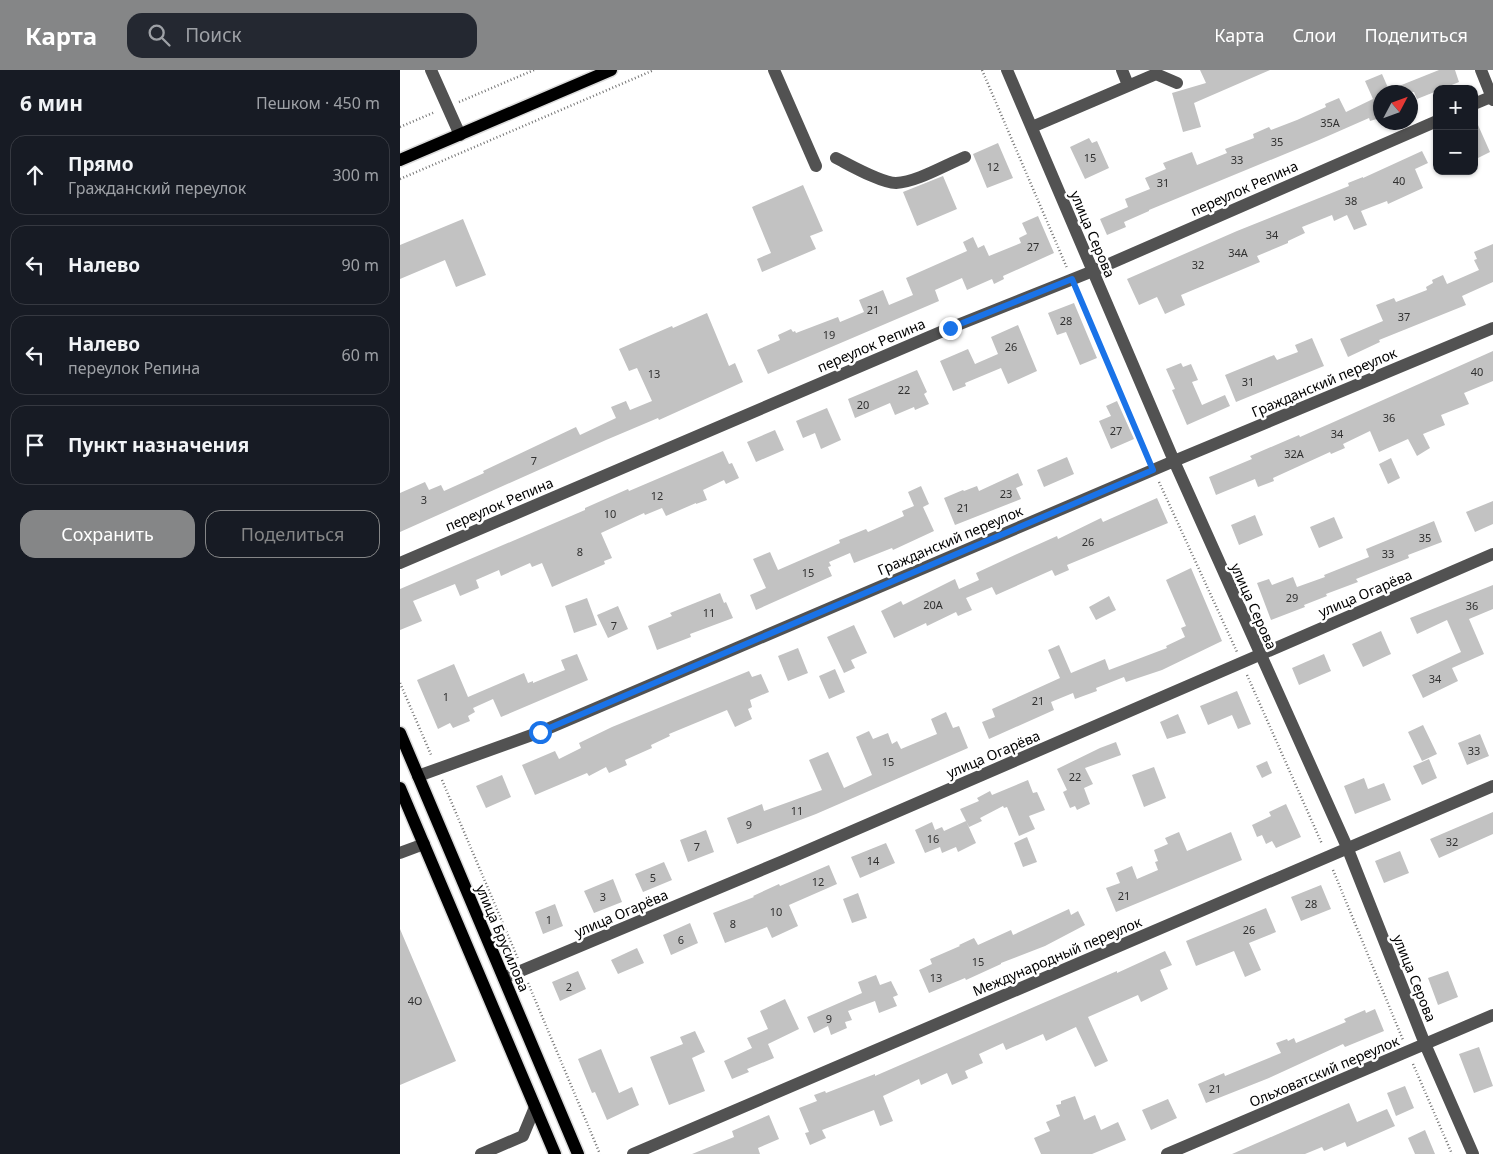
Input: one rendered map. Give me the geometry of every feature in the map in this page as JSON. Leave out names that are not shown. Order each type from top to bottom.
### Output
[{"type":"main road","points":[[400,160],[611,70]]},
{"type":"main road","name":"улица Брусилова","points":[[400,733],[578,1154]]},
{"type":"main road","points":[[400,788],[555,1154]]},
{"type":"street","points":[[431,70],[460,135]]},
{"type":"street","points":[[774,70],[816,166]]},
{"type":"street","name":"улица Серова","points":[[1007,70],[1174,461],[1259,655],[1347,847],[1425,1044],[1472,1154]]},
{"type":"street","points":[[1122,70],[1128,85]]},
{"type":"street","points":[[1478,103],[1493,98],[1481,70]]},
{"type":"street","points":[[1032,127],[1156,74],[1177,83]]},
{"type":"street","name":"переулок Репина","points":[[400,563],[950,328],[1092,271],[1433,123]]},
{"type":"street","points":[[836,158],[873,176],[895,183],[911,180],[965,157]]},
{"type":"street","name":"Гражданский переулок","points":[[418,776],[540,732],[1174,461],[1493,328]]},
{"type":"street","name":"улица Огарёва","points":[[504,978],[783,861],[1493,554]]},
{"type":"street","name":"Международный переулок","points":[[632,1154],[1493,786]]},
{"type":"street","points":[[400,853],[424,844]]},
{"type":"street","name":"Ольховатский переулок","points":[[1167,1154],[1493,1015]]},
{"type":"street","points":[[481,1154],[523,1136],[535,1107]]},
{"type":"path","points":[[400,127],[534,70]]},
{"type":"path","points":[[400,179],[654,70]]},
{"type":"path","points":[[982,70],[1153,470],[1242,662],[1327,856],[1452,1154]]},
{"type":"path","points":[[400,683],[600,1154]]},
{"type":"building","points":[[1200,70],[1270,70],[1194,103],[1201,127],[1183,132],[1172,93],[1206,83]]},
{"type":"building","points":[[1439,70],[1455,70],[1459,82],[1452,85],[1433,85],[1433,93],[1418,99],[1418,85],[1402,85]]},
{"type":"building","points":[[1382,74],[1387,85],[1373,85],[1373,99],[1365,81]]},
{"type":"building","points":[[1339,98],[1346,112],[1373,99],[1373,120],[1370,121],[1369,118],[1149,210],[1124,222],[1126,227],[1107,235],[1100,219],[1128,207],[1125,199],[1150,189],[1145,178],[1166,169],[1163,163],[1192,152],[1197,165],[1227,153],[1225,149],[1254,138],[1253,134],[1269,127],[1271,130],[1297,120],[1326,107],[1325,104]]},
{"type":"building","points":[[1478,125],[1490,152],[1478,158]]},
{"type":"building","points":[[1089,138],[1092,143],[1097,141],[1109,168],[1085,179],[1070,147]]},
{"type":"building","points":[[998,143],[1013,178],[987,188],[973,154]]},
{"type":"building","points":[[1422,151],[1428,163],[1415,169],[1423,188],[1388,204],[1387,201],[1361,211],[1367,225],[1354,230],[1347,215],[1334,221],[1332,215],[1302,227],[1305,233],[1288,241],[1288,243],[1257,256],[1260,262],[1181,295],[1185,305],[1165,314],[1157,297],[1139,305],[1127,279],[1237,231],[1349,186],[1348,183]]},
{"type":"building","points":[[943,176],[957,209],[917,226],[903,192]]},
{"type":"building","points":[[803,185],[823,231],[810,236],[816,249],[762,272],[757,259],[771,253],[752,207]]},
{"type":"building","points":[[1038,216],[1054,253],[1003,276],[1004,279],[994,284],[992,279],[967,290],[962,278],[935,290],[939,301],[768,374],[757,350],[780,340],[778,335],[791,329],[796,333],[838,317],[840,322],[864,312],[859,300],[883,290],[889,305],[913,295],[906,278],[967,251],[963,242],[973,237],[978,248],[984,245],[989,256],[1021,243],[1019,238],[1027,234],[1022,223]]},
{"type":"building","points":[[463,219],[486,275],[456,287],[445,260],[400,279],[400,245]]},
{"type":"building","points":[[1493,244],[1493,282],[1462,296],[1466,305],[1379,340],[1380,342],[1348,357],[1340,339],[1383,321],[1376,305],[1394,298],[1396,302],[1427,290],[1426,287],[1433,283],[1432,280],[1443,275],[1447,284],[1479,270],[1474,260],[1477,259],[1474,252]]},
{"type":"building","points":[[1074,303],[1097,358],[1080,365],[1066,332],[1057,335],[1048,313]]},
{"type":"building","points":[[707,313],[729,366],[735,363],[743,382],[659,420],[658,418],[606,440],[400,532],[400,493],[425,482],[429,490],[441,485],[444,491],[576,427],[580,435],[616,418],[611,407],[626,401],[630,410],[652,401],[637,368],[629,371],[619,349]]},
{"type":"building","points":[[1018,325],[1037,371],[1008,384],[1001,368],[965,383],[966,386],[953,391],[940,361],[968,349],[975,364],[998,354],[991,337]]},
{"type":"building","points":[[1312,338],[1324,366],[1236,402],[1225,375],[1274,355],[1277,360],[1298,352],[1295,345]]},
{"type":"building","points":[[1493,351],[1493,381],[1464,393],[1469,404],[1441,415],[1445,425],[1423,434],[1430,448],[1417,456],[1408,439],[1379,452],[1370,431],[1343,444],[1345,448],[1331,454],[1330,452],[1273,478],[1274,481],[1258,487],[1255,479],[1216,495],[1209,477],[1252,459],[1250,456],[1299,435],[1300,437]]},
{"type":"building","points":[[1181,363],[1183,367],[1191,364],[1198,380],[1192,382],[1202,405],[1225,395],[1230,406],[1187,425],[1172,390],[1175,389],[1166,369]]},
{"type":"building","points":[[917,370],[927,392],[924,394],[929,404],[915,410],[914,407],[895,415],[890,403],[855,418],[848,399]]},
{"type":"building","points":[[1117,401],[1134,439],[1111,449],[1099,421],[1111,416],[1106,406]]},
{"type":"building","points":[[827,408],[841,440],[821,449],[815,433],[803,438],[796,421]]},
{"type":"building","points":[[775,430],[784,450],[756,462],[747,442]]},
{"type":"building","points":[[723,451],[729,464],[732,463],[739,478],[726,484],[724,480],[703,490],[707,500],[666,516],[662,508],[645,515],[644,513],[601,533],[612,558],[604,561],[605,564],[552,587],[542,563],[532,567],[530,563],[501,576],[499,570],[476,580],[479,588],[460,596],[455,584],[413,601],[422,621],[400,630],[400,589],[585,510],[585,508],[628,489],[629,491]]},
{"type":"building","points":[[1067,457],[1074,474],[1044,487],[1037,470]]},
{"type":"building","points":[[1391,458],[1400,478],[1388,484],[1379,464]]},
{"type":"building","points":[[1018,473],[1023,485],[1016,488],[1021,499],[955,525],[944,498],[977,486],[979,491]]},
{"type":"building","points":[[921,486],[929,504],[923,507],[934,531],[893,550],[892,548],[854,563],[850,553],[829,562],[831,566],[828,567],[832,576],[756,610],[750,595],[766,588],[753,559],[770,552],[778,570],[840,543],[839,540],[866,529],[868,532],[904,516],[902,511],[914,506],[908,492]]},
{"type":"building","points":[[1157,498],[1168,523],[1067,565],[1069,570],[1055,576],[1052,570],[996,595],[992,587],[966,598],[972,610],[958,616],[956,612],[927,626],[926,623],[894,638],[881,611],[901,601],[903,605],[955,579],[959,589],[979,580],[976,573],[1017,554],[1057,536],[1058,539],[1101,518],[1103,522]]},
{"type":"building","points":[[1493,501],[1493,524],[1475,532],[1466,512]]},
{"type":"building","points":[[1255,515],[1263,535],[1239,545],[1231,525]]},
{"type":"building","points":[[1334,517],[1343,538],[1319,548],[1310,527]]},
{"type":"building","points":[[1434,521],[1442,542],[1408,555],[1409,558],[1356,579],[1358,582],[1326,594],[1327,596],[1304,605],[1305,607],[1271,620],[1257,583],[1269,579],[1272,585],[1293,577],[1297,587],[1325,577],[1324,575],[1369,557],[1366,549]]},
{"type":"building","points":[[1191,568],[1222,641],[1162,670],[1126,682],[1124,677],[1096,688],[1097,691],[1075,699],[1073,693],[1051,702],[1054,710],[989,739],[982,722],[995,717],[992,709],[1060,678],[1048,650],[1059,645],[1071,673],[1105,659],[1109,670],[1167,648],[1166,646],[1185,637],[1181,628],[1186,626],[1166,580]]},
{"type":"building","points":[[1493,585],[1493,609],[1469,619],[1484,654],[1452,668],[1458,681],[1423,698],[1412,675],[1461,652],[1447,620],[1417,634],[1410,618]]},
{"type":"building","points":[[720,593],[733,618],[690,634],[691,637],[657,650],[648,626],[672,616],[670,613]]},
{"type":"building","points":[[1109,596],[1116,610],[1096,620],[1089,607]]},
{"type":"building","points":[[587,598],[597,625],[574,633],[565,606]]},
{"type":"building","points":[[618,606],[628,629],[608,638],[597,615]]},
{"type":"building","points":[[854,625],[867,653],[851,660],[855,668],[844,673],[827,637]]},
{"type":"building","points":[[1381,631],[1391,654],[1363,667],[1352,644]]},
{"type":"building","points":[[798,648],[808,673],[788,681],[778,656]]},
{"type":"building","points":[[577,654],[588,680],[501,717],[493,699],[473,708],[475,712],[468,716],[470,721],[453,728],[450,723],[438,729],[417,680],[454,664],[468,697],[524,673],[528,683],[533,681],[533,683],[565,670],[561,660]]},
{"type":"building","points":[[1324,654],[1331,671],[1299,685],[1292,668]]},
{"type":"building","points":[[835,669],[845,692],[829,699],[819,676]]},
{"type":"building","points":[[749,671],[752,677],[761,674],[769,692],[750,700],[752,707],[748,709],[752,719],[735,727],[727,710],[669,734],[670,736],[651,745],[652,748],[625,760],[627,765],[609,773],[606,767],[589,776],[587,773],[535,795],[522,765],[555,751],[559,759],[581,748],[579,743],[612,727]]},
{"type":"building","points":[[1237,691],[1251,724],[1238,729],[1232,715],[1208,725],[1200,706]]},
{"type":"building","points":[[946,712],[953,728],[959,726],[968,748],[816,814],[737,844],[727,818],[762,804],[764,811],[822,790],[809,760],[828,752],[844,788],[872,775],[856,737],[869,731],[873,739],[888,733],[892,744],[897,741],[901,749],[937,734],[931,719]]},
{"type":"building","points":[[1178,714],[1186,733],[1167,739],[1160,722]]},
{"type":"building","points":[[1423,725],[1437,754],[1422,761],[1408,732]]},
{"type":"building","points":[[1480,734],[1489,756],[1467,765],[1458,743]]},
{"type":"building","points":[[1116,742],[1121,755],[1085,768],[1093,784],[1084,788],[1090,804],[1077,810],[1075,806],[1070,808],[1063,792],[1067,790],[1057,769]]},
{"type":"building","points":[[1429,759],[1437,778],[1422,785],[1413,766]]},
{"type":"building","points":[[1267,761],[1272,773],[1262,778],[1256,766]]},
{"type":"building","points":[[1154,767],[1166,798],[1144,807],[1132,775]]},
{"type":"building","points":[[502,775],[511,797],[486,808],[476,786]]},
{"type":"building","points":[[1364,778],[1368,789],[1384,783],[1391,800],[1355,814],[1344,786]]},
{"type":"building","points":[[1028,780],[1033,793],[1037,792],[1045,810],[1029,816],[1035,829],[1019,836],[1007,807],[1004,808],[1003,806],[980,818],[982,821],[969,827],[960,809],[979,801],[977,798],[990,791],[992,795]]},
{"type":"building","points":[[1286,804],[1301,837],[1276,848],[1272,841],[1266,844],[1262,835],[1257,837],[1252,825],[1271,816],[1269,812]]},
{"type":"building","points":[[1493,812],[1493,834],[1439,858],[1430,839]]},
{"type":"building","points":[[966,821],[976,843],[958,852],[956,847],[942,853],[940,847],[925,853],[915,830],[932,822],[935,830],[942,827],[944,831]]},
{"type":"building","points":[[706,830],[714,852],[688,862],[680,840]]},
{"type":"building","points":[[1179,832],[1187,851],[1231,832],[1242,860],[1116,912],[1106,888],[1120,883],[1116,873],[1132,866],[1137,879],[1158,870],[1155,862],[1158,861],[1154,850],[1168,844],[1165,838]]},
{"type":"building","points":[[1027,837],[1037,862],[1023,867],[1014,843]]},
{"type":"building","points":[[886,843],[895,863],[860,878],[851,857]]},
{"type":"building","points":[[1400,851],[1409,873],[1384,883],[1375,861]]},
{"type":"building","points":[[664,862],[672,880],[643,892],[635,874]]},
{"type":"building","points":[[829,865],[837,884],[789,905],[798,926],[772,938],[767,927],[725,943],[713,913],[754,897],[779,884],[780,886]]},
{"type":"building","points":[[613,879],[622,902],[594,913],[584,891]]},
{"type":"building","points":[[1321,885],[1331,909],[1301,921],[1291,897]]},
{"type":"building","points":[[858,893],[867,918],[852,923],[843,899]]},
{"type":"building","points":[[555,904],[563,926],[543,934],[535,912]]},
{"type":"building","points":[[1266,908],[1276,932],[1249,943],[1261,970],[1245,977],[1234,951],[1196,966],[1186,941]]},
{"type":"building","points":[[1069,909],[1071,915],[1078,911],[1085,925],[1045,946],[1001,963],[966,980],[965,978],[929,993],[919,970],[932,964],[930,959],[974,938],[978,945],[1011,930],[1013,935]]},
{"type":"building","points":[[690,923],[698,943],[671,955],[663,935]]},
{"type":"building","points":[[400,929],[456,1061],[400,1085]]},
{"type":"building","points":[[637,948],[644,963],[618,974],[611,960]]},
{"type":"building","points":[[1165,951],[1172,965],[1160,970],[1168,989],[1141,1002],[1138,995],[1088,1017],[1108,1061],[1095,1067],[1076,1027],[1046,1041],[1043,1034],[1006,1050],[1003,1043],[979,1054],[983,1063],[965,1071],[968,1078],[952,1085],[947,1073],[921,1085],[919,1079],[883,1096],[893,1121],[880,1126],[874,1110],[822,1130],[826,1138],[810,1145],[805,1133],[809,1132],[799,1108],[817,1101],[814,1095],[825,1091],[826,1093],[875,1074],[875,1076]]},
{"type":"building","points":[[578,971],[586,989],[560,1001],[552,982]]},
{"type":"building","points":[[1448,971],[1458,997],[1438,1005],[1428,978]]},
{"type":"building","points":[[876,975],[880,985],[891,981],[898,995],[893,997],[897,1006],[879,1013],[875,1001],[848,1011],[852,1020],[845,1022],[847,1028],[831,1035],[828,1026],[814,1033],[807,1017],[862,993],[858,982]]},
{"type":"building","points":[[785,999],[799,1029],[768,1044],[774,1058],[747,1069],[749,1072],[732,1079],[724,1061],[752,1048],[747,1038],[768,1029],[760,1011]]},
{"type":"building","points":[[1375,1009],[1384,1031],[1345,1047],[1343,1044],[1269,1078],[1206,1103],[1198,1084],[1224,1073],[1225,1076],[1281,1053],[1276,1043],[1294,1038],[1296,1043],[1346,1022],[1344,1019],[1365,1010],[1366,1013]]},
{"type":"building","points":[[695,1031],[705,1052],[692,1058],[705,1091],[669,1105],[650,1057],[683,1044],[680,1037]]},
{"type":"building","points":[[1479,1047],[1493,1086],[1474,1093],[1459,1054]]},
{"type":"building","points":[[601,1049],[619,1093],[632,1087],[639,1105],[607,1120],[595,1092],[592,1093],[578,1059]]},
{"type":"building","points":[[1405,1086],[1414,1108],[1396,1116],[1387,1093]]},
{"type":"building","points":[[1075,1096],[1084,1120],[1095,1115],[1101,1130],[1118,1122],[1126,1140],[1092,1154],[1041,1154],[1034,1138],[1050,1131],[1046,1122],[1060,1116],[1056,1105]]},
{"type":"building","points":[[1168,1099],[1177,1118],[1151,1130],[1142,1110]]},
{"type":"building","points":[[1349,1103],[1357,1122],[1387,1109],[1395,1126],[1347,1147],[1345,1142],[1324,1151],[1322,1147],[1305,1154],[1232,1154]]},
{"type":"building","points":[[769,1115],[779,1139],[758,1148],[760,1154],[692,1154],[734,1137],[732,1131]]},
{"type":"building","points":[[1425,1130],[1435,1154],[1415,1154],[1408,1138]]},
{"type":"route","points":[[540,732],[1153,470],[1072,279],[950,328]]}]
